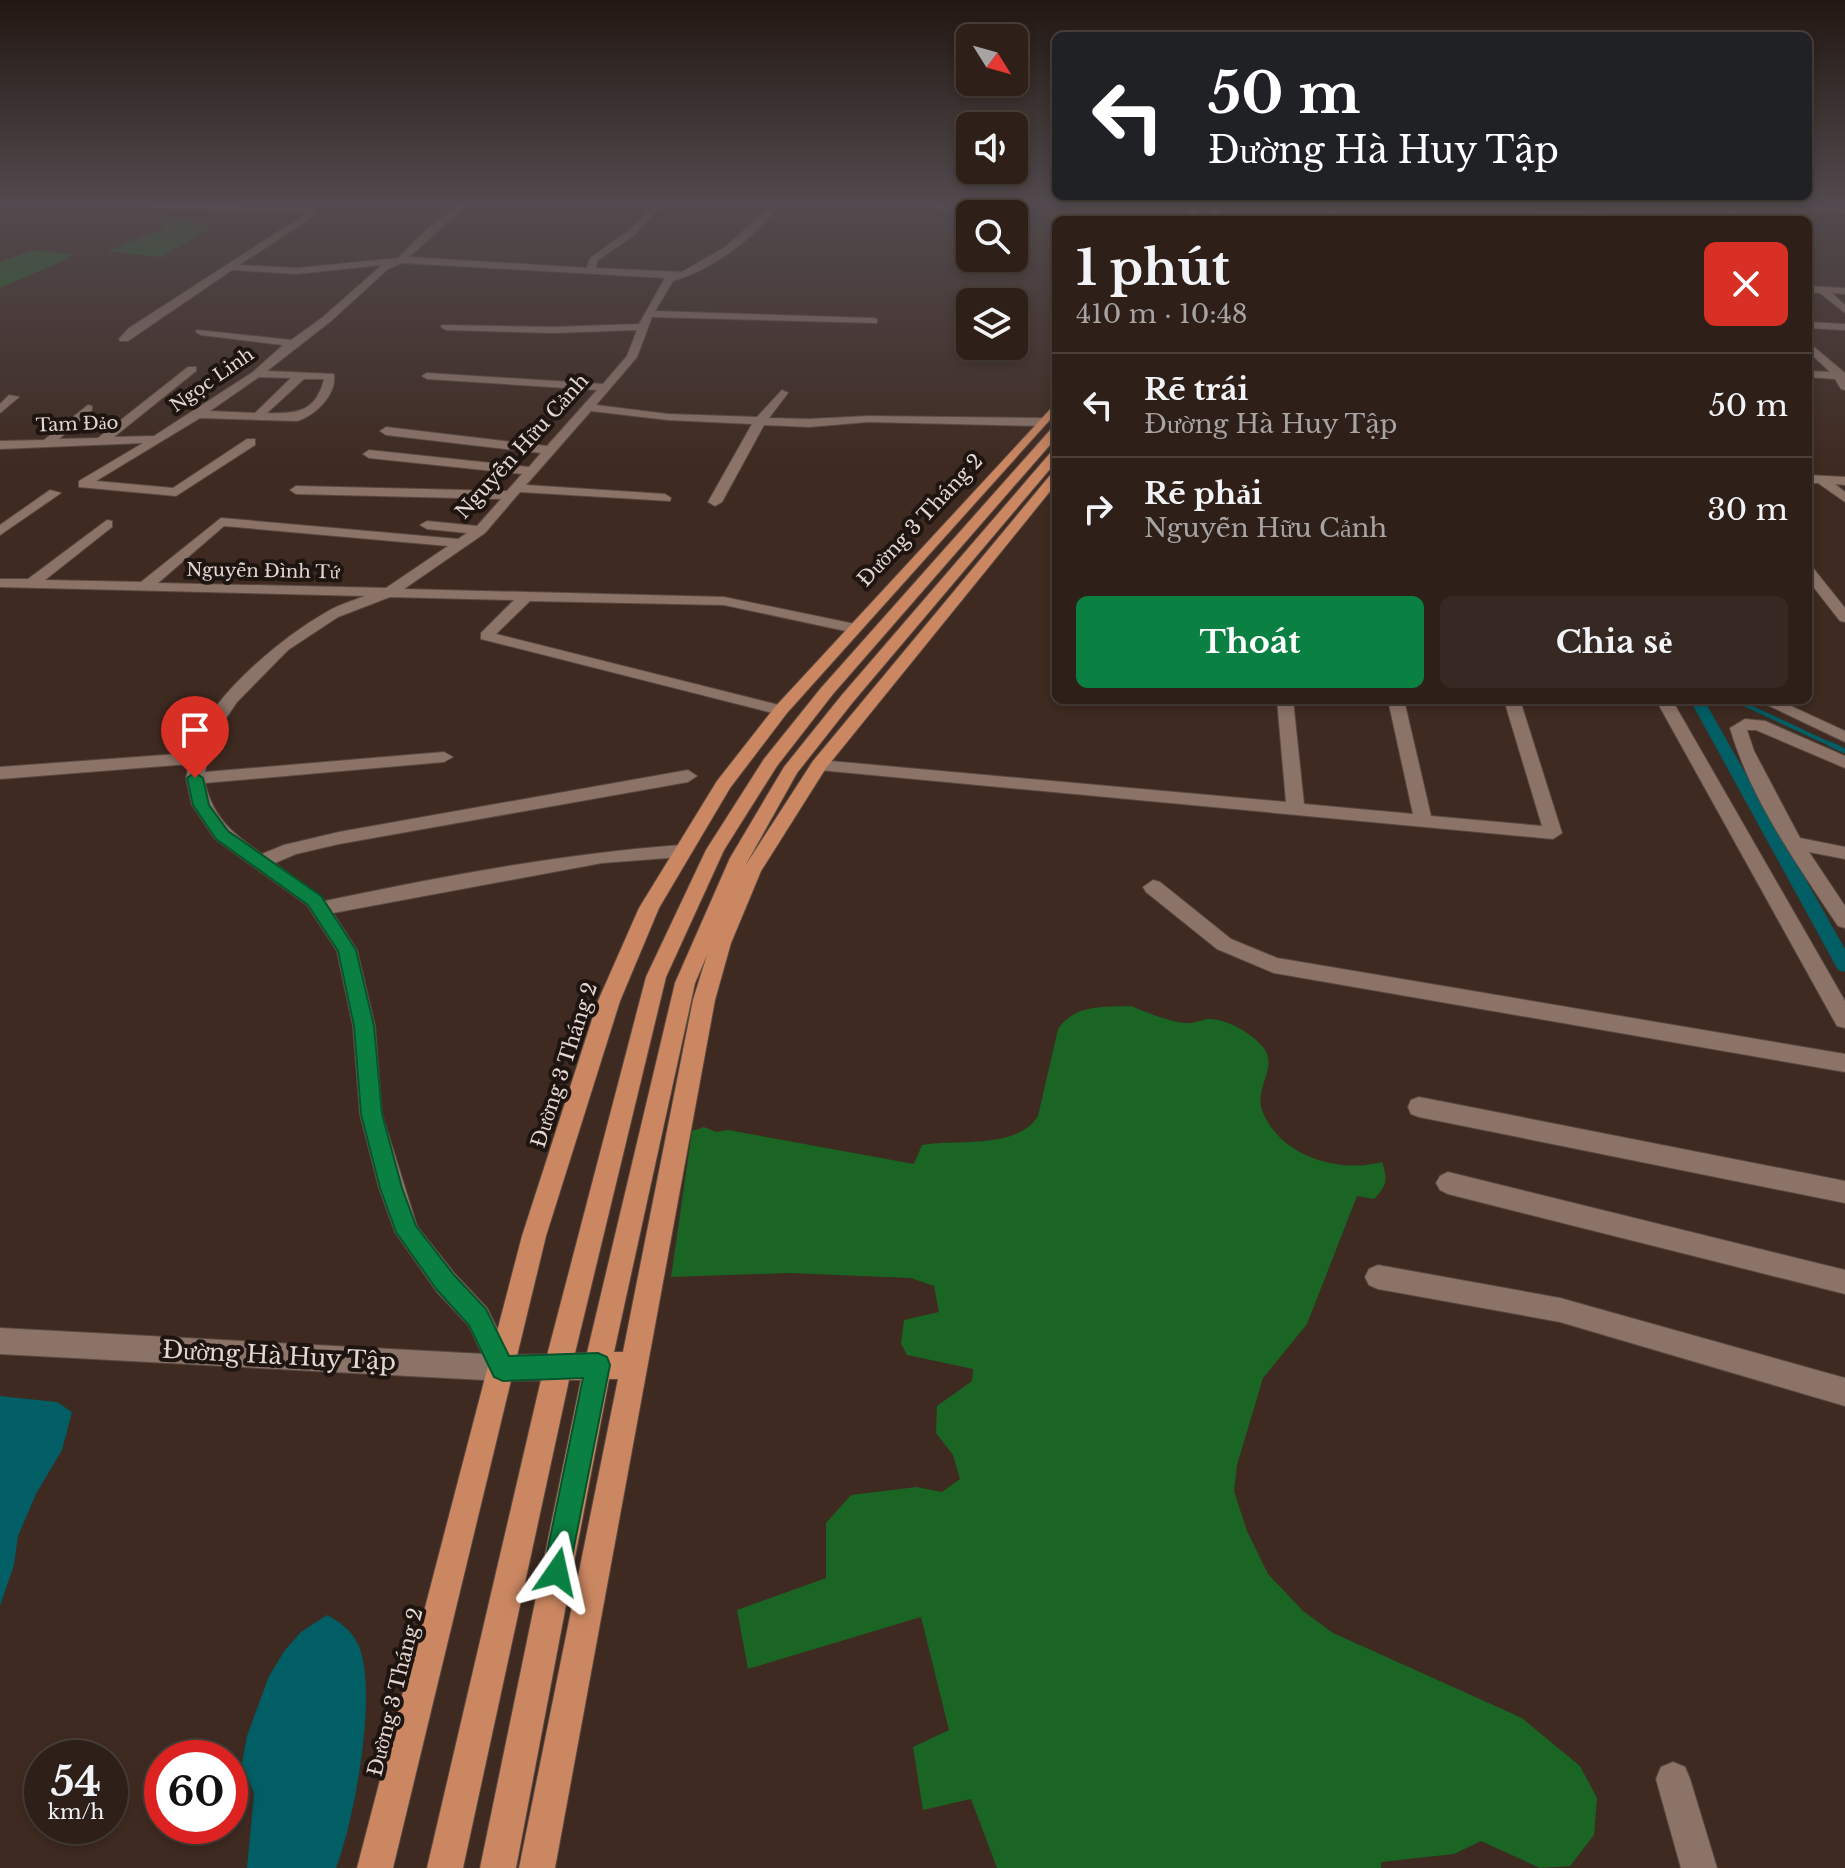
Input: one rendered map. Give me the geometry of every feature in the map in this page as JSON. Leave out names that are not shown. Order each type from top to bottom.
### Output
[{"type":"main road","name":"Đường 3 Tháng 2","points":[[375,1868],[534,1236],[609,1001],[649,908],[730,775],[781,710],[1052,416]]},
{"type":"main road","name":"Đường 3 Tháng 2","points":[[445,1868],[558,1367],[656,977],[715,850],[770,763],[1052,416]]},
{"type":"main road","points":[[498,1868],[598,1365],[685,983],[739,858],[790,771],[847,699],[1052,459]]},
{"type":"main road","points":[[537,1868],[704,1000],[721,943],[752,870],[819,765],[1052,481]]},
{"type":"main road","points":[[558,1367],[635,1365]]},
{"type":"street","points":[[124,339],[192,291]]},
{"type":"street","name":"Ngọc Linh","points":[[251,442],[176,492],[83,484],[257,374],[358,291]]},
{"type":"street","name":"Nguyễn Hữu Cảnh","points":[[195,778],[203,740],[231,699],[283,647],[333,614],[390,592],[480,530],[632,357],[645,322],[662,291]]},
{"type":"street","points":[[1824,291],[1845,310]]},
{"type":"street","points":[[446,327],[873,321]]},
{"type":"street","points":[[645,322],[797,330]]},
{"type":"street","points":[[1812,325],[1845,327]]},
{"type":"street","points":[[201,332],[294,343]]},
{"type":"street","points":[[1814,356],[1842,375],[1845,387]]},
{"type":"street","points":[[101,441],[192,369]]},
{"type":"street","points":[[198,414],[297,418],[309,413],[331,382],[330,376],[257,374]]},
{"type":"street","points":[[1812,374],[1842,375]]},
{"type":"street","points":[[258,416],[301,375]]},
{"type":"street","points":[[427,376],[605,387]]},
{"type":"street","points":[[715,502],[760,421],[782,393]]},
{"type":"street","points":[[0,410],[13,397]]},
{"type":"street","points":[[586,407],[668,417],[809,423],[1052,415]]},
{"type":"street","points":[[47,443],[88,408]]},
{"type":"street","points":[[386,431],[549,450]]},
{"type":"street","name":"Tam Đảo","points":[[0,445],[156,439]]},
{"type":"street","points":[[369,454],[530,471]]},
{"type":"street","points":[[1815,479],[1845,481]]},
{"type":"street","points":[[1815,479],[1845,498]]},
{"type":"street","points":[[296,490],[512,492],[665,498]]},
{"type":"street","points":[[0,531],[55,493]]},
{"type":"street","points":[[145,586],[221,522],[462,543]]},
{"type":"street","points":[[32,583],[107,524]]},
{"type":"street","points":[[427,525],[480,530]]},
{"type":"street","points":[[1812,575],[1837,601],[1845,618]]},
{"type":"street","name":"Nguyễn Đình Tứ","points":[[0,583],[724,601],[855,628]]},
{"type":"street","points":[[524,598],[486,636],[781,710]]},
{"type":"street","points":[[1285,704],[1296,809]]},
{"type":"street","points":[[1397,704],[1423,820]]},
{"type":"street","points":[[819,765],[1553,833],[1513,704]]},
{"type":"street","points":[[1666,704],[1845,1020]]},
{"type":"street","points":[[1774,704],[1845,737]]},
{"type":"street","points":[[1845,763],[1759,725],[1745,724],[1738,728],[1745,751],[1793,843],[1845,921]]},
{"type":"street","points":[[444,757],[195,778],[201,805],[222,835],[314,900],[347,950],[364,1026],[371,1114],[391,1188],[407,1232],[446,1283],[478,1317],[503,1368]]},
{"type":"street","points":[[0,773],[199,758]]},
{"type":"street","points":[[259,862],[291,849],[339,838],[688,776]]},
{"type":"street","points":[[1793,843],[1845,853]]},
{"type":"street","points":[[320,909],[409,890],[602,857],[681,851]]},
{"type":"street","points":[[1153,887],[1224,944],[1274,965],[1845,1063]]},
{"type":"street","points":[[1419,1107],[1845,1192]]},
{"type":"street","points":[[1448,1183],[1845,1282]]},
{"type":"street","points":[[1378,1277],[1560,1310],[1845,1392]]},
{"type":"street","name":"Đường Hà Huy Tập","points":[[0,1341],[503,1368],[558,1367]]},
{"type":"street","points":[[1673,1779],[1699,1868]]},
{"type":"green space","points":[[1131,1006],[1178,1022],[1215,1019],[1245,1031],[1267,1054],[1268,1069],[1260,1101],[1270,1126],[1282,1139],[1296,1150],[1329,1163],[1365,1165],[1382,1162],[1386,1178],[1382,1190],[1374,1199],[1357,1196],[1307,1324],[1263,1378],[1237,1465],[1234,1491],[1247,1531],[1268,1574],[1303,1611],[1333,1633],[1522,1718],[1580,1766],[1597,1798],[1594,1835],[1570,1866],[1540,1868],[1481,1841],[1454,1854],[1381,1862],[1381,1868],[997,1868],[971,1799],[923,1810],[913,1747],[949,1730],[921,1617],[748,1669],[737,1610],[826,1578],[826,1523],[851,1495],[916,1487],[942,1492],[960,1479],[953,1455],[936,1433],[937,1406],[972,1381],[973,1369],[907,1355],[901,1344],[904,1320],[939,1312],[934,1286],[911,1278],[789,1273],[671,1277],[692,1131],[704,1127],[716,1132],[728,1130],[914,1164],[922,1145],[1001,1139],[1028,1127],[1038,1116],[1058,1029],[1081,1011]]},
{"type":"water","points":[[0,1396],[57,1402],[72,1412],[62,1450],[37,1492],[18,1536],[14,1565],[0,1606]]},
{"type":"water","points":[[327,1615],[352,1635],[364,1665],[365,1723],[350,1820],[336,1868],[247,1868],[254,1794],[248,1778],[247,1736],[269,1676],[301,1632]]},
{"type":"waterway","points":[[1699,704],[1845,965]]},
{"type":"waterway","points":[[1744,704],[1834,746]]},
{"type":"waterway","points":[[1830,744],[1845,751]]},
{"type":"route","points":[[195,778],[201,805],[222,835],[314,900],[347,950],[364,1026],[371,1114],[391,1188],[407,1232],[446,1283],[478,1317],[503,1368],[598,1365],[557,1572]]}]
